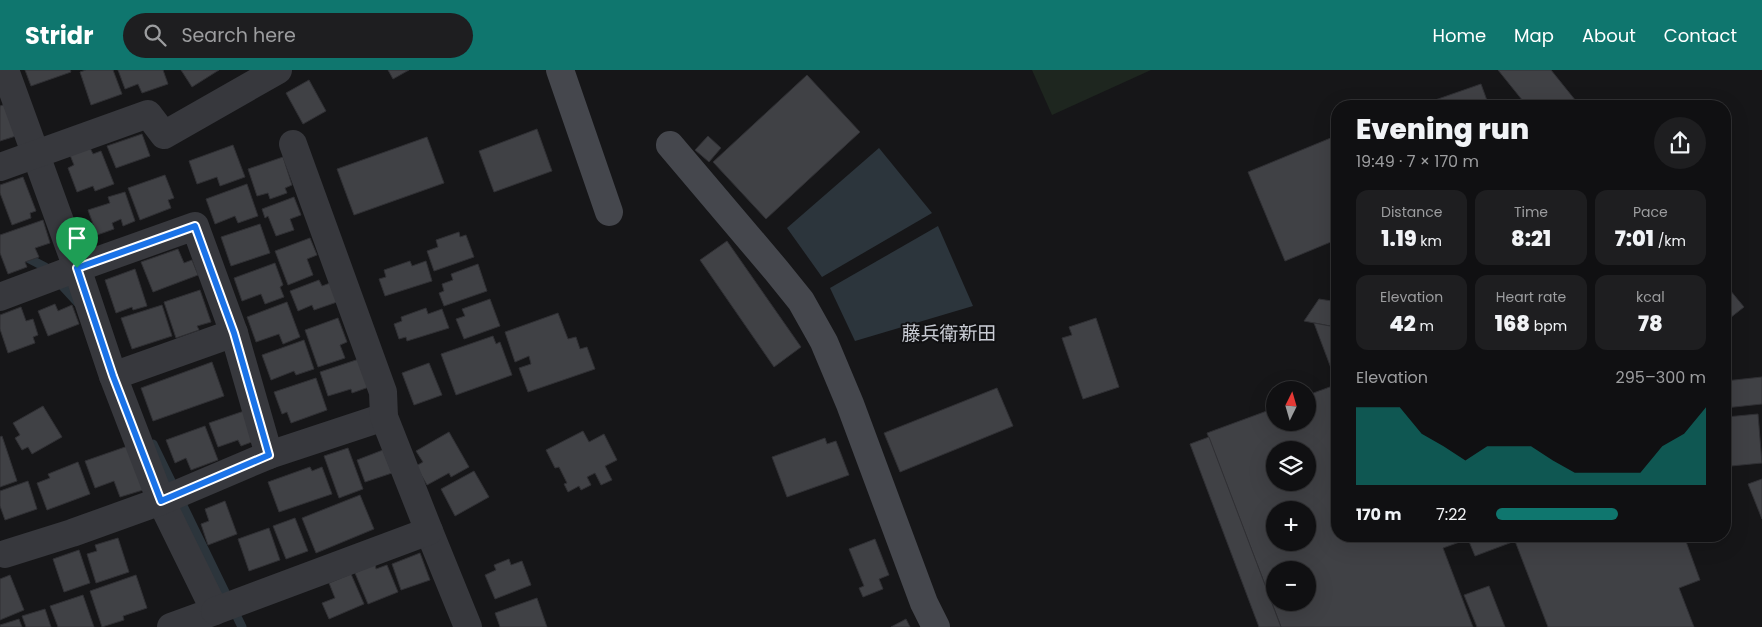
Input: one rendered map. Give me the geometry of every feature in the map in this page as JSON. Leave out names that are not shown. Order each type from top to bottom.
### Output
[{"type":"street","points":[[6,70],[77,268],[113,376],[161,501],[215,611]]},
{"type":"street","points":[[560,70],[609,212]]},
{"type":"street","points":[[0,167],[148,114],[164,135],[270,72]]},
{"type":"street","points":[[293,144],[383,392],[384,417],[468,627]]},
{"type":"street","points":[[670,145],[776,270],[801,302],[824,342],[850,404],[924,603],[936,627]]},
{"type":"street","points":[[0,297],[195,226],[234,333],[269,455]]},
{"type":"street","points":[[113,376],[234,333]]},
{"type":"street","points":[[2,552],[72,533],[161,501],[269,455],[384,417]]},
{"type":"street","points":[[171,627],[429,531]]},
{"type":"shaded area","points":[[1032,70],[1151,70],[1052,115]]},
{"type":"shaded area","points":[[879,148],[932,213],[822,277],[787,228]]},
{"type":"shaded area","points":[[938,226],[973,306],[855,341],[830,288]]},
{"type":"building","points":[[25,70],[70,70],[71,72],[31,86]]},
{"type":"building","points":[[86,70],[113,70],[122,94],[91,105],[80,72]]},
{"type":"building","points":[[118,70],[163,70],[168,84],[142,93],[138,84],[125,89]]},
{"type":"building","points":[[181,70],[219,70],[192,87]]},
{"type":"building","points":[[388,70],[409,70],[393,79]]},
{"type":"building","points":[[1498,70],[1551,70],[1575,100],[1522,100]]},
{"type":"building","points":[[807,75],[860,132],[766,219],[713,162]]},
{"type":"building","points":[[309,80],[326,111],[303,124],[286,93]]},
{"type":"building","points":[[1481,84],[1487,100],[1435,100]]},
{"type":"building","points":[[6,104],[16,136],[0,141],[0,106]]},
{"type":"building","points":[[537,129],[552,171],[494,192],[479,151]]},
{"type":"building","points":[[142,134],[150,156],[116,168],[107,146]]},
{"type":"building","points":[[708,136],[721,148],[709,162],[695,150]]},
{"type":"building","points":[[427,137],[444,183],[354,215],[337,169]]},
{"type":"building","points":[[1331,138],[1331,242],[1285,261],[1248,172]]},
{"type":"building","points":[[233,145],[245,177],[220,186],[217,177],[197,184],[189,161]]},
{"type":"building","points":[[90,148],[93,154],[101,151],[114,184],[95,191],[93,186],[77,192],[68,168],[74,165],[70,155]]},
{"type":"building","points":[[283,157],[292,185],[285,188],[287,193],[270,199],[268,193],[257,196],[248,169]]},
{"type":"building","points":[[165,175],[174,198],[168,200],[171,208],[140,220],[128,188]]},
{"type":"building","points":[[23,177],[36,211],[30,213],[31,218],[12,225],[0,193],[0,185]]},
{"type":"building","points":[[247,184],[258,216],[238,223],[235,216],[215,224],[206,199]]},
{"type":"building","points":[[125,192],[135,221],[123,226],[121,219],[112,223],[114,229],[97,235],[88,210],[110,203],[108,197]]},
{"type":"building","points":[[294,197],[301,215],[290,219],[294,230],[276,236],[268,216],[265,218],[262,209]]},
{"type":"building","points":[[43,220],[50,243],[35,248],[39,257],[25,262],[27,267],[8,274],[0,253],[0,235]]},
{"type":"building","points":[[260,224],[270,253],[231,266],[221,237]]},
{"type":"building","points":[[459,232],[460,237],[466,235],[474,257],[434,271],[427,251],[438,247],[436,240]]},
{"type":"building","points":[[310,238],[317,255],[307,259],[313,275],[288,285],[275,251]]},
{"type":"building","points":[[727,241],[801,347],[774,367],[700,260]]},
{"type":"building","points":[[178,249],[184,263],[192,260],[198,275],[153,292],[141,262]]},
{"type":"building","points":[[410,261],[412,266],[426,261],[432,281],[385,296],[379,279],[386,277],[384,270]]},
{"type":"building","points":[[275,263],[283,285],[280,287],[284,297],[265,304],[261,294],[242,301],[234,278]]},
{"type":"building","points":[[478,264],[487,291],[444,306],[439,293],[444,291],[442,284],[453,280],[451,274]]},
{"type":"building","points":[[135,269],[147,306],[133,310],[132,307],[116,313],[105,280]]},
{"type":"building","points":[[319,280],[322,286],[333,282],[340,301],[314,310],[312,305],[298,311],[290,291]]},
{"type":"building","points":[[200,290],[211,322],[197,326],[199,330],[176,338],[164,302]]},
{"type":"building","points":[[1731,291],[1744,307],[1731,317]]},
{"type":"building","points":[[490,299],[500,326],[464,339],[456,319],[465,316],[462,309]]},
{"type":"building","points":[[1319,299],[1331,301],[1330,326],[1304,321]]},
{"type":"building","points":[[287,302],[300,337],[283,344],[279,334],[256,342],[247,317]]},
{"type":"building","points":[[55,304],[58,311],[72,305],[79,324],[48,336],[38,311]]},
{"type":"building","points":[[162,305],[172,336],[132,349],[121,318]]},
{"type":"building","points":[[21,307],[26,321],[33,319],[38,335],[33,337],[35,343],[8,353],[0,329],[0,315]]},
{"type":"building","points":[[426,308],[428,314],[442,309],[449,328],[407,341],[406,337],[399,339],[394,324],[402,321],[401,317]]},
{"type":"building","points":[[558,313],[568,339],[576,337],[580,349],[587,347],[595,369],[528,392],[519,368],[531,364],[529,356],[515,362],[505,332]]},
{"type":"building","points":[[338,318],[347,342],[340,345],[345,358],[318,367],[305,330]]},
{"type":"building","points":[[1096,318],[1119,387],[1083,399],[1062,338],[1072,335],[1069,327]]},
{"type":"building","points":[[1314,323],[1331,325],[1331,368]]},
{"type":"building","points":[[493,336],[496,344],[500,342],[512,375],[456,395],[441,354]]},
{"type":"building","points":[[304,340],[314,369],[296,375],[294,371],[271,380],[262,355]]},
{"type":"building","points":[[359,359],[369,387],[352,393],[351,389],[328,396],[320,372]]},
{"type":"building","points":[[212,362],[224,396],[153,421],[141,388]]},
{"type":"building","points":[[429,363],[442,395],[414,405],[402,373]]},
{"type":"building","points":[[1762,377],[1762,404],[1731,407],[1731,380]]},
{"type":"building","points":[[316,378],[327,410],[291,423],[287,412],[282,414],[274,392]]},
{"type":"building","points":[[1331,387],[1331,542],[1460,542],[1443,548],[1473,627],[1281,627],[1275,611],[1316,611],[1316,561],[1266,561],[1266,588],[1207,433],[1266,411],[1266,431],[1316,431],[1316,392]]},
{"type":"building","points":[[997,388],[1013,426],[900,472],[884,433]]},
{"type":"building","points":[[43,406],[62,437],[32,454],[28,447],[22,450],[15,438],[20,435],[13,423]]},
{"type":"building","points":[[247,410],[257,440],[241,446],[238,440],[218,447],[209,423]]},
{"type":"building","points":[[1758,414],[1762,463],[1731,466],[1731,417]]},
{"type":"building","points":[[205,426],[218,460],[191,470],[186,458],[175,463],[166,440]]},
{"type":"building","points":[[583,431],[589,442],[604,434],[617,460],[605,466],[612,480],[601,485],[595,473],[587,477],[591,485],[581,490],[579,486],[568,492],[564,484],[567,483],[559,467],[555,468],[546,450]]},
{"type":"building","points":[[449,432],[469,467],[451,477],[449,473],[427,485],[416,466],[423,462],[416,451]]},
{"type":"building","points":[[2,436],[17,481],[0,487],[0,437]]},
{"type":"building","points":[[1209,437],[1266,587],[1266,611],[1275,611],[1281,627],[1259,627],[1190,444]]},
{"type":"building","points":[[825,438],[827,444],[836,441],[849,475],[787,497],[772,457]]},
{"type":"building","points":[[128,446],[143,490],[120,497],[114,481],[95,488],[85,461]]},
{"type":"building","points":[[348,448],[363,489],[339,498],[324,456]]},
{"type":"building","points":[[383,450],[392,473],[365,482],[357,460]]},
{"type":"building","points":[[78,462],[90,494],[47,510],[37,483],[50,478],[48,474]]},
{"type":"building","points":[[310,467],[312,471],[322,467],[332,494],[279,512],[268,482]]},
{"type":"building","points":[[474,471],[489,497],[455,516],[441,489]]},
{"type":"building","points":[[1762,479],[1762,519],[1748,484]]},
{"type":"building","points":[[28,481],[37,509],[5,520],[0,506],[0,491]]},
{"type":"building","points":[[360,495],[374,529],[316,553],[302,518]]},
{"type":"building","points":[[225,501],[237,534],[208,545],[201,524],[209,521],[205,509]]},
{"type":"building","points":[[295,518],[308,551],[286,559],[273,526]]},
{"type":"building","points":[[269,528],[280,560],[249,571],[238,539]]},
{"type":"building","points":[[118,538],[129,572],[96,583],[87,554],[97,551],[95,545]]},
{"type":"building","points":[[875,539],[889,575],[879,579],[883,589],[863,597],[859,588],[864,586],[849,549]]},
{"type":"building","points":[[1469,542],[1512,542],[1475,556]]},
{"type":"building","points":[[1515,542],[1686,542],[1700,580],[1679,588],[1694,627],[1548,627]]},
{"type":"building","points":[[79,550],[90,583],[64,592],[53,559]]},
{"type":"building","points":[[420,553],[430,580],[401,590],[392,564]]},
{"type":"building","points":[[509,559],[511,565],[522,561],[531,585],[495,599],[485,575],[496,570],[494,565]]},
{"type":"building","points":[[375,564],[376,569],[387,565],[398,592],[368,604],[355,573]]},
{"type":"building","points":[[351,574],[364,604],[329,619],[322,603],[335,598],[329,583]]},
{"type":"building","points":[[10,575],[24,610],[0,620],[0,579]]},
{"type":"building","points":[[136,575],[147,608],[123,616],[124,620],[102,627],[90,591]]},
{"type":"building","points":[[1489,586],[1505,627],[1477,627],[1464,595]]},
{"type":"building","points":[[83,595],[94,627],[58,627],[50,606]]},
{"type":"building","points":[[537,598],[547,627],[500,627],[495,613]]},
{"type":"building","points":[[45,609],[51,627],[26,627],[22,616]]},
{"type":"building","points":[[19,619],[22,627],[0,627],[0,625]]},
{"type":"building","points":[[906,619],[910,627],[891,627]]},
{"type":"waterway","points":[[22,255],[45,267],[78,303]]},
{"type":"waterway","points":[[153,444],[242,627]]},
{"type":"district","name":"藤兵衛新田","points":[[949,333]]},
{"type":"route","points":[[195,226],[234,333],[269,455],[161,501],[113,376],[77,268],[195,226]]}]
